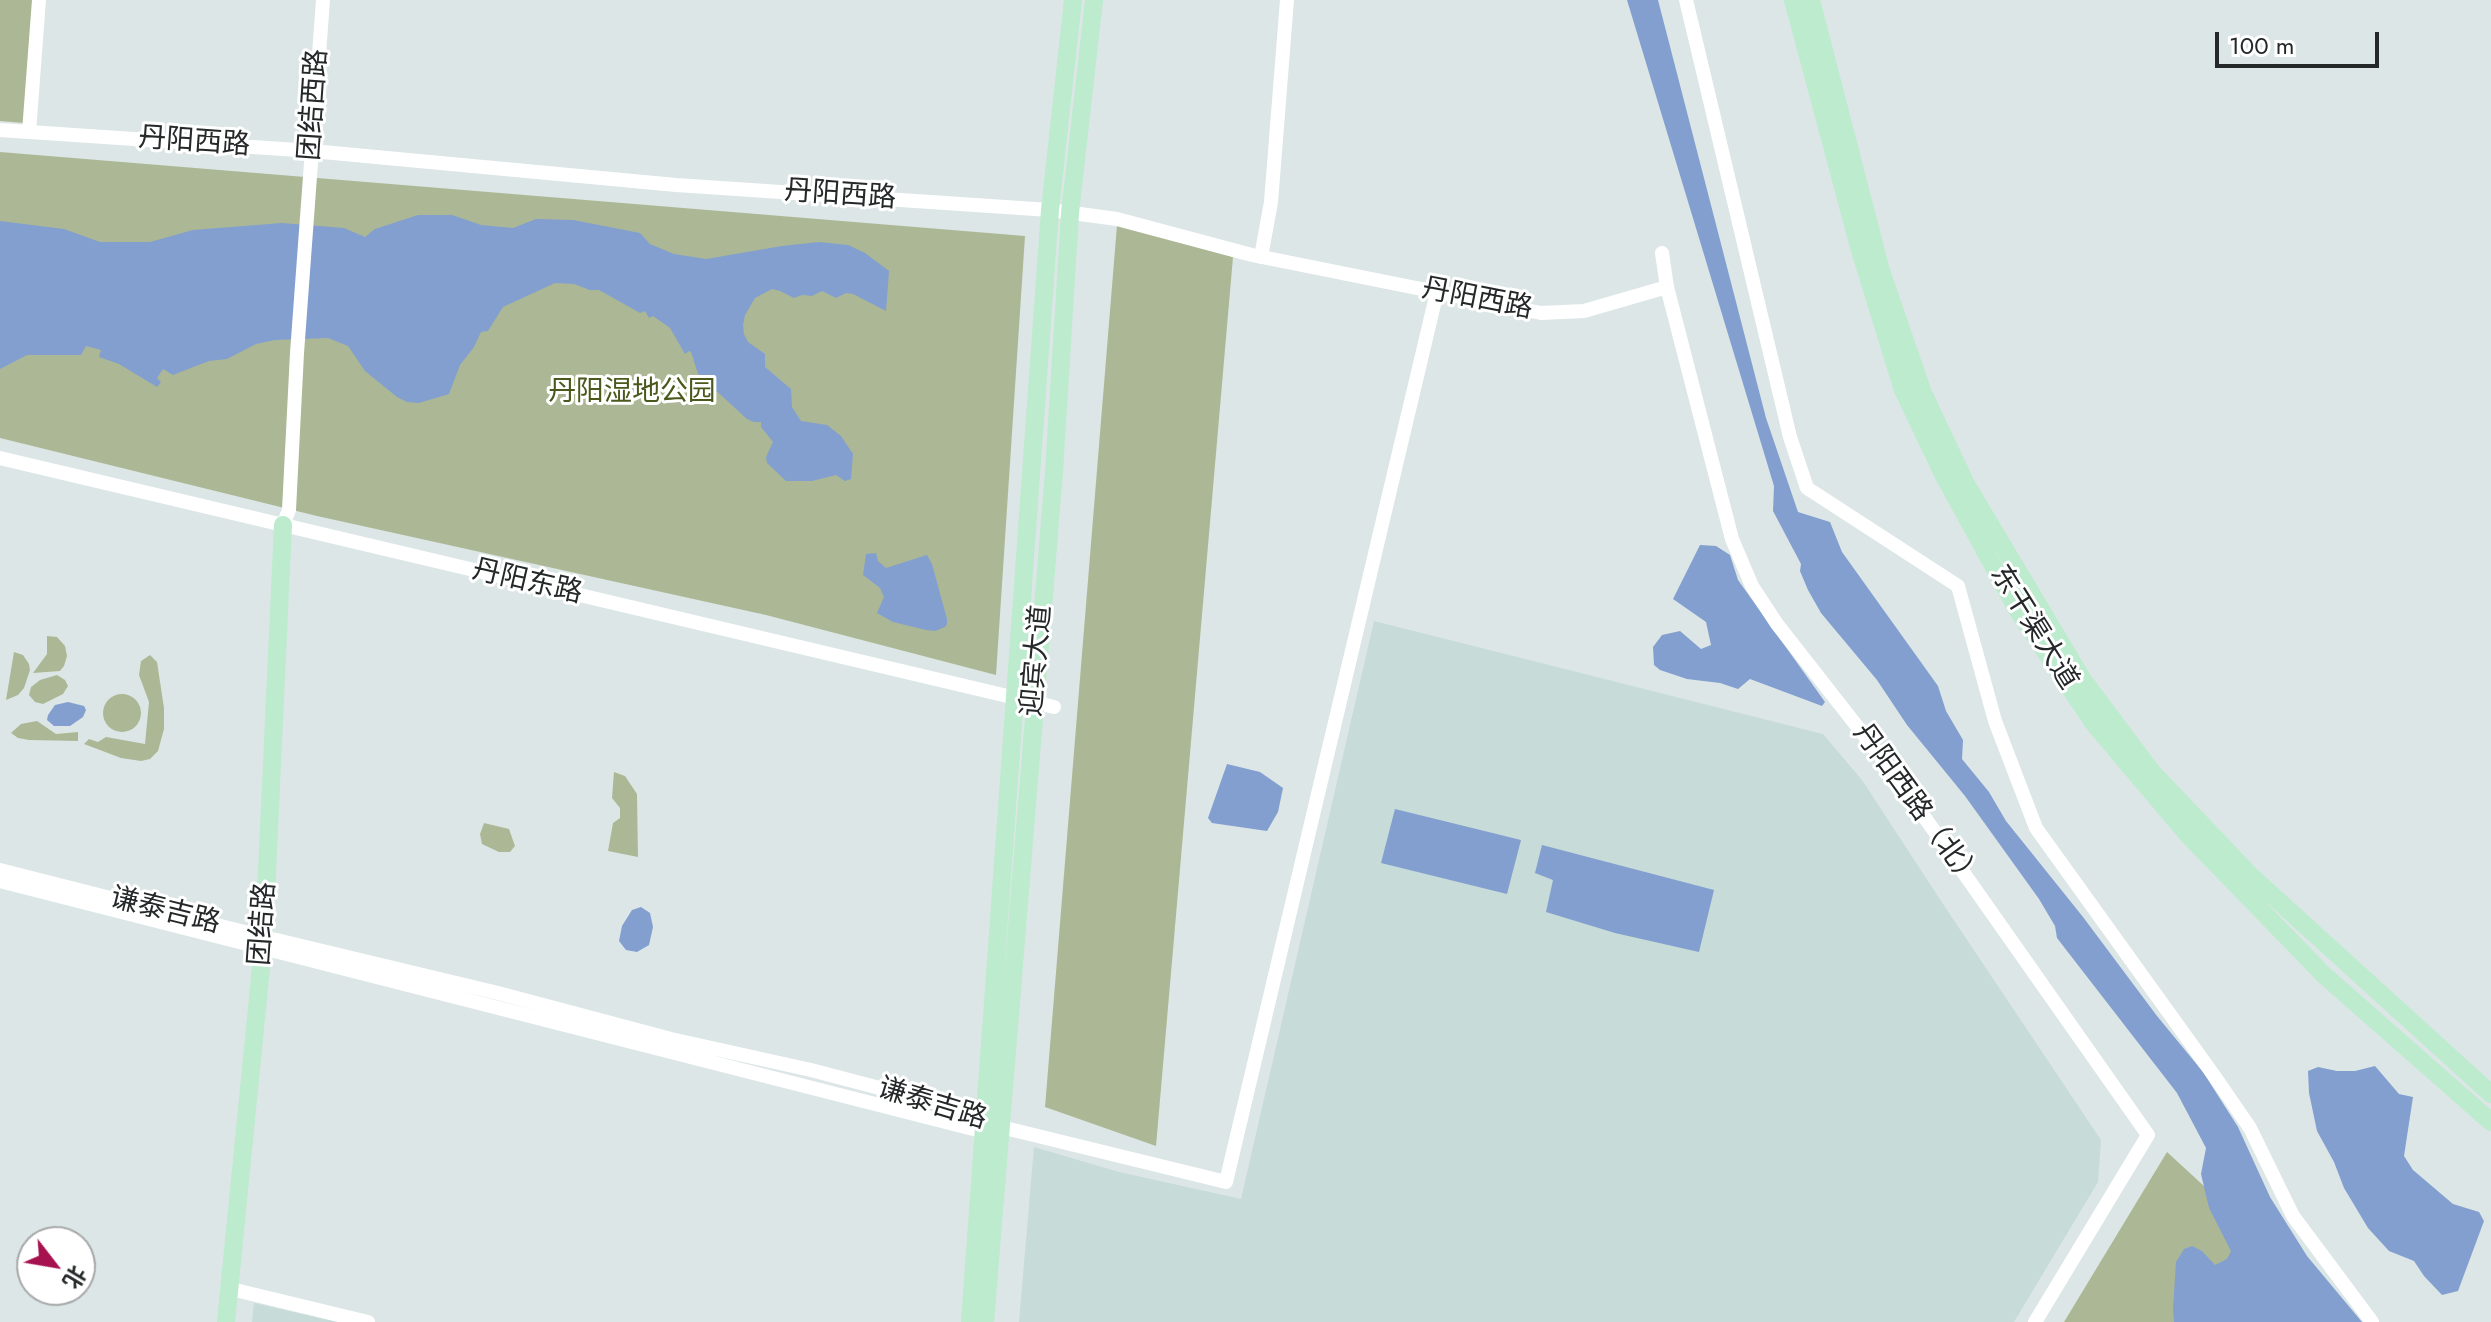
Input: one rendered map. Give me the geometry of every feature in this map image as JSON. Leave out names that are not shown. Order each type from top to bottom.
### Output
[{"type":"main road","name":"迎宾大道","points":[[970,1322],[1026,699],[1050,210],[1073,0]]},
{"type":"main road","name":"迎宾大道","points":[[1026,699],[1054,472],[1070,213],[1094,0]]},
{"type":"main road","name":"东干渠大道","points":[[1793,0],[1859,247],[1903,390],[1944,476],[2018,611],[2095,725],[2188,835],[2324,975],[2491,1122]]},
{"type":"main road","name":"东干渠大道","points":[[1811,0],[1881,271],[1923,393],[1966,484],[2083,680],[2151,771],[2251,876],[2491,1094]]},
{"type":"main road","name":"团结路","points":[[235,1322],[234,1290],[270,944],[289,522]]},
{"type":"main road","name":"迎宾大道","points":[[985,1322],[990,1125]]},
{"type":"main road","name":"团结路","points":[[226,1322],[234,1290]]},
{"type":"street","points":[[29,132],[39,0]]},
{"type":"street","name":"团结西路","points":[[289,522],[297,353],[323,0]]},
{"type":"street","points":[[1261,257],[1271,202],[1287,0]]},
{"type":"street","points":[[1686,0],[1790,437],[1807,488],[1958,586],[1995,721],[2036,828],[2250,1128],[2293,1216],[2372,1322]]},
{"type":"street","name":"丹阳西路","points":[[0,130],[312,151],[676,185],[1050,210],[1117,219],[1261,257],[1541,313],[1584,311],[1667,287]]},
{"type":"street","name":"丹阳西路（北）","points":[[1662,253],[1667,287],[1732,539],[1752,586],[1777,624],[1892,771],[2148,1135],[2035,1322]]},
{"type":"street","name":"谦泰吉路","points":[[0,881],[270,944],[1226,1182],[1437,292]]},
{"type":"street","name":"丹阳东路","points":[[0,458],[289,522],[1054,707]]},
{"type":"street","name":"谦泰吉路","points":[[0,870],[270,944]]},
{"type":"street","points":[[234,1290],[368,1322]]},
{"type":"shaded area","points":[[1374,621],[1823,734],[1862,780],[2101,1140],[2098,1182],[2014,1322],[1019,1322],[1034,1147],[1119,1172],[1241,1199]]},
{"type":"shaded area","points":[[254,1303],[337,1322],[252,1322]]},
{"type":"green space","points":[[0,0],[34,0],[24,123],[0,121]]},
{"type":"green space","name":"丹阳湿地公园","points":[[0,152],[1025,236],[996,675],[766,615],[317,516],[0,438]]},
{"type":"green space","points":[[1117,225],[1233,257],[1156,1146],[1045,1107]]},
{"type":"green space","points":[[47,636],[57,637],[65,646],[67,656],[64,666],[60,671],[33,673],[47,654]]},
{"type":"green space","points":[[14,652],[23,655],[30,670],[24,688],[18,695],[6,700]]},
{"type":"green space","points":[[150,655],[157,662],[164,708],[164,729],[158,751],[150,759],[141,761],[121,758],[84,744],[89,739],[98,742],[106,737],[145,744],[149,702],[139,675],[141,661]]},
{"type":"green space","points":[[57,675],[68,686],[63,694],[43,704],[35,702],[29,695],[31,687],[40,680]]},
{"type":"green space","points":[[122,694],[136,699],[141,713],[136,727],[122,732],[108,727],[103,713],[108,699]]},
{"type":"green space","points":[[37,721],[56,734],[78,732],[78,741],[29,740],[11,733],[21,724]]},
{"type":"green space","points":[[614,772],[625,776],[637,794],[638,857],[608,851],[613,823],[620,818],[620,808],[612,798]]},
{"type":"green space","points":[[484,823],[509,829],[515,846],[510,852],[499,852],[482,844],[480,834]]},
{"type":"green space","points":[[2167,1152],[2352,1322],[2064,1322]]},
{"type":"water","points":[[1627,0],[1658,0],[1766,418],[1798,512],[1830,522],[1842,552],[1938,686],[1946,711],[1963,740],[1962,759],[1989,792],[2006,821],[2203,1072],[2238,1127],[2270,1197],[2307,1256],[2362,1322],[2174,1322],[2176,1262],[2184,1249],[2192,1246],[2202,1251],[2215,1265],[2227,1259],[2231,1251],[2209,1208],[2201,1174],[2206,1148],[2177,1093],[2057,938],[2055,926],[2039,899],[1965,796],[1907,725],[1877,680],[1821,613],[1808,590],[1800,571],[1801,564],[1773,511],[1774,486]]},
{"type":"water","points":[[418,215],[452,215],[481,225],[513,228],[536,219],[573,220],[640,233],[650,244],[674,254],[706,259],[819,242],[848,245],[865,253],[889,271],[886,311],[853,294],[846,293],[836,298],[822,291],[812,296],[794,298],[772,289],[755,298],[743,325],[748,342],[765,354],[765,367],[791,389],[792,407],[801,421],[827,425],[841,436],[853,454],[851,479],[845,481],[836,475],[812,481],[786,481],[767,463],[766,457],[773,442],[761,427],[761,422],[747,419],[698,374],[691,352],[685,354],[670,328],[653,316],[649,318],[645,311],[640,313],[599,290],[574,284],[555,283],[503,307],[488,331],[481,332],[460,365],[449,394],[419,403],[397,397],[365,371],[348,346],[328,338],[275,340],[173,375],[163,369],[157,378],[161,382],[157,387],[119,364],[99,357],[101,350],[86,346],[81,355],[27,355],[0,369],[0,221],[64,229],[100,242],[150,242],[193,230],[282,223],[344,228],[365,237],[375,229]]},
{"type":"water","points":[[1700,545],[1716,546],[1730,555],[1738,580],[1825,702],[1822,706],[1750,679],[1738,689],[1720,683],[1687,679],[1654,665],[1653,647],[1662,635],[1680,631],[1701,649],[1711,645],[1706,622],[1673,599]]},
{"type":"water","points":[[876,553],[878,561],[886,568],[927,555],[947,619],[945,627],[926,630],[893,622],[877,613],[884,597],[880,588],[863,575],[866,554]]},
{"type":"water","points":[[68,702],[84,706],[83,717],[70,726],[54,726],[47,720],[48,715],[55,705]]},
{"type":"water","points":[[1227,764],[1260,772],[1283,788],[1278,812],[1267,831],[1212,823],[1208,818]]},
{"type":"water","points":[[1395,809],[1521,840],[1507,894],[1381,863]]},
{"type":"water","points":[[1542,845],[1714,890],[1699,952],[1615,933],[1546,912],[1553,880],[1535,873]]},
{"type":"water","points":[[641,907],[650,913],[653,927],[649,945],[637,952],[626,950],[619,941],[622,926],[632,910]]},
{"type":"water","points":[[2375,1066],[2399,1094],[2413,1097],[2404,1156],[2413,1170],[2453,1204],[2479,1212],[2484,1221],[2458,1291],[2442,1295],[2414,1261],[2389,1251],[2368,1228],[2344,1188],[2317,1131],[2308,1071],[2318,1067],[2355,1071]]}]
